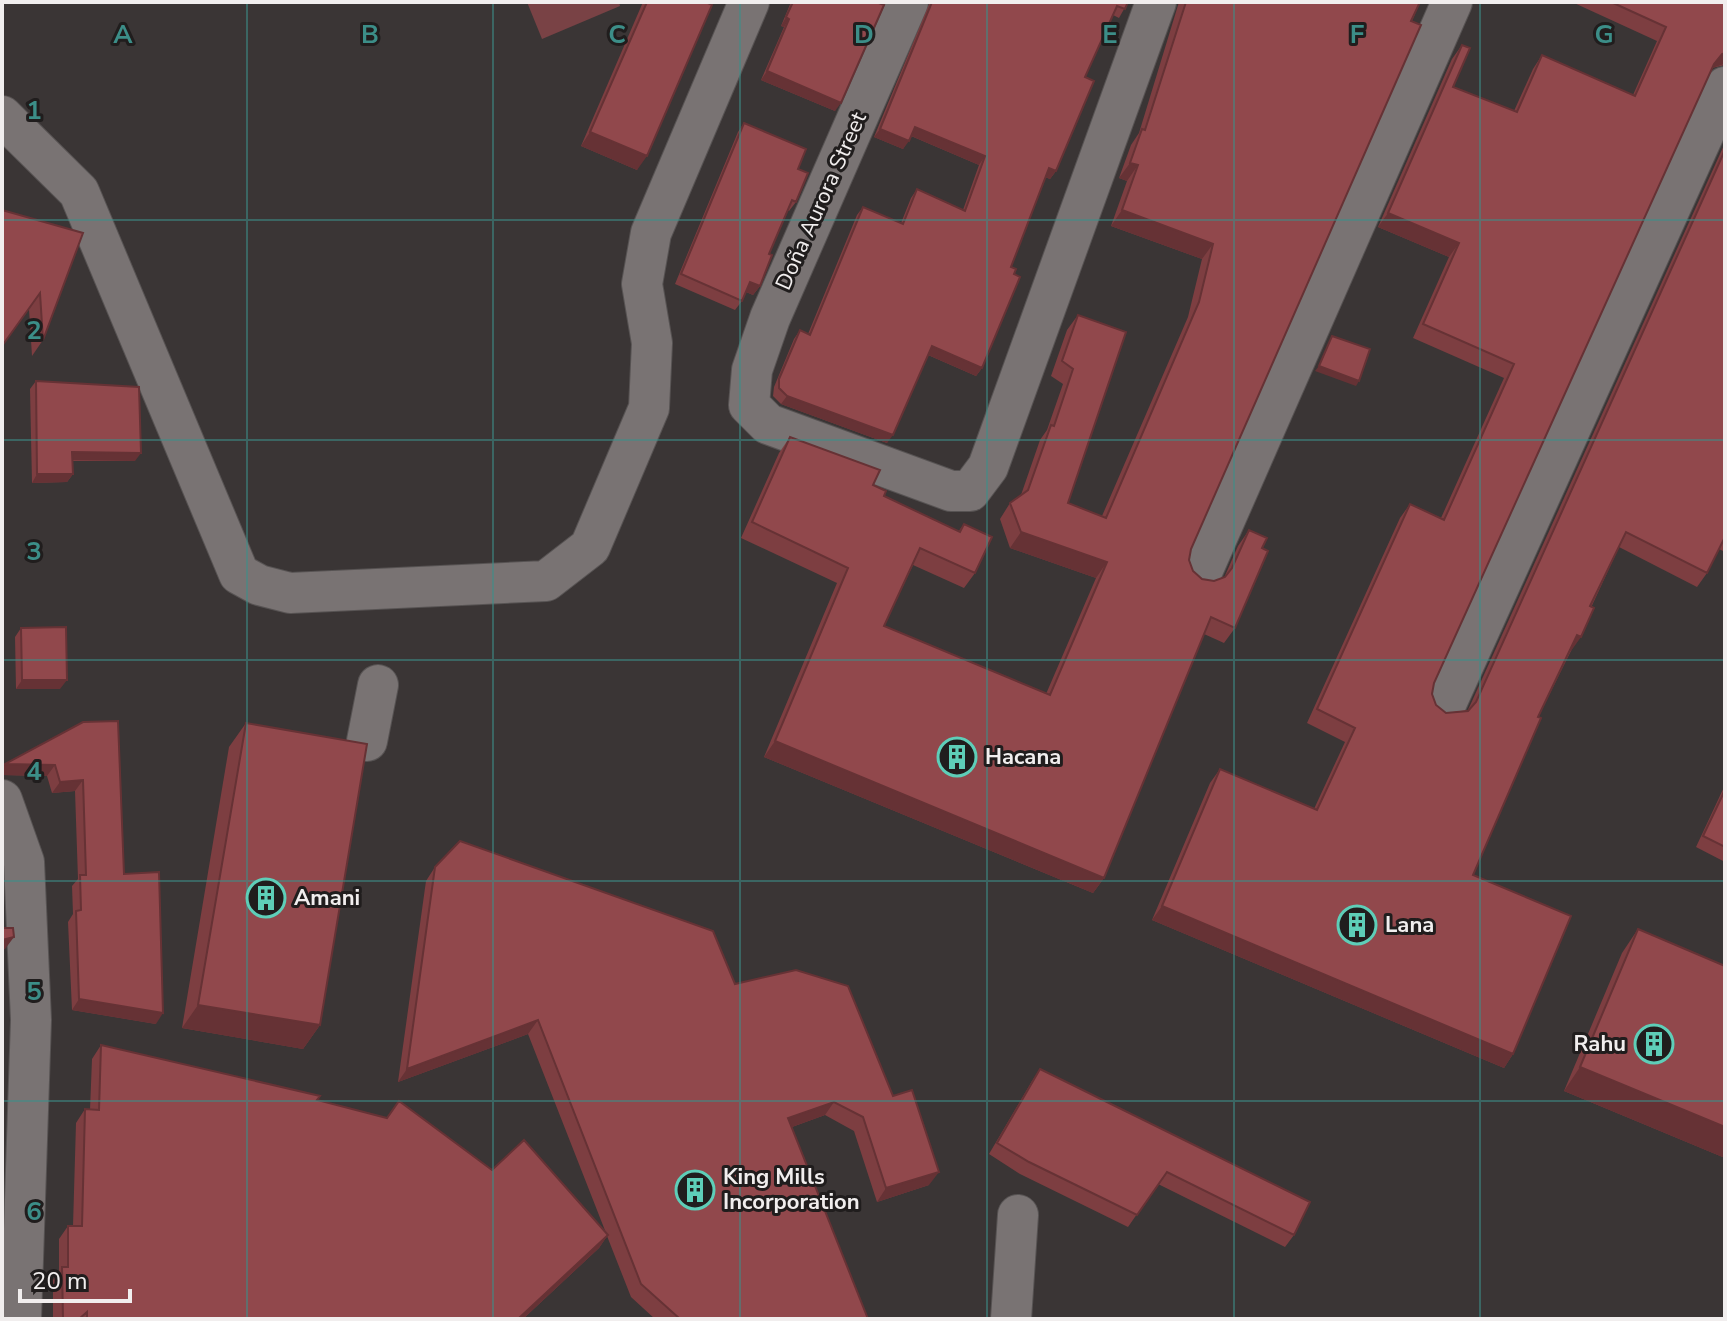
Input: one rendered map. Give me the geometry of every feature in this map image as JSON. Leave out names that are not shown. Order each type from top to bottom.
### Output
[{"type":"street","name":"Doña Aurora Street","points":[[908,2],[770,318],[752,370],[749,405],[768,424],[951,491],[970,491],[980,481],[1156,2]]},
{"type":"street","points":[[1201,574],[1452,2]]},
{"type":"street","points":[[2,116],[79,192],[239,574],[259,585],[290,593],[546,581],[590,547],[649,408],[652,343],[642,284],[651,233],[738,5]]},
{"type":"street","points":[[1445,706],[1725,87]]},
{"type":"street","points":[[367,741],[378,685]]},
{"type":"street","points":[[2,800],[24,862],[17,1022],[21,1319]]},
{"type":"street","points":[[1011,1319],[1018,1215]]},
{"type":"shaded area","points":[[527,2],[619,2],[620,6],[542,39]]},
{"type":"building","points":[[647,2],[706,2],[712,5],[647,156],[590,132]]},
{"type":"building","points":[[793,2],[876,2],[884,5],[841,103],[767,71]]},
{"type":"building","points":[[932,2],[1128,2],[1125,9],[1117,6],[1085,77],[1094,81],[1056,171],[1049,168],[1011,267],[1016,269],[1014,274],[1020,277],[982,368],[932,346],[893,435],[787,396],[779,388],[779,379],[800,330],[810,335],[863,207],[903,224],[917,189],[965,211],[985,156],[915,127],[909,141],[880,129]]},
{"type":"building","points":[[1186,2],[1420,2],[1411,21],[1421,25],[1191,549],[1189,560],[1193,571],[1202,579],[1214,581],[1225,577],[1232,568],[1249,530],[1267,538],[1262,548],[1268,551],[1235,628],[1211,617],[1104,878],[775,741],[848,568],[752,522],[790,437],[880,470],[873,485],[886,491],[884,496],[960,532],[964,524],[992,537],[975,573],[920,548],[884,626],[1050,695],[1107,562],[1021,532],[1010,503],[1028,490],[1051,425],[1054,426],[1073,369],[1062,361],[1078,315],[1126,332],[1068,503],[1106,518],[1199,302],[1213,244],[1122,210],[1138,165],[1130,163],[1142,129],[1145,130]]},
{"type":"building","points":[[1611,2],[1725,2],[1725,53],[1714,64],[1434,683],[1432,694],[1436,705],[1446,713],[1468,711],[1476,702],[1725,150],[1725,537],[1707,573],[1626,532],[1590,606],[1594,608],[1581,637],[1577,635],[1538,717],[1541,718],[1473,875],[1571,916],[1513,1054],[1162,906],[1220,769],[1317,810],[1355,728],[1317,709],[1410,504],[1444,520],[1514,364],[1423,324],[1459,243],[1388,213],[1462,45],[1470,48],[1453,87],[1517,112],[1542,55],[1635,96],[1666,27]]},
{"type":"building","points":[[744,123],[806,149],[798,169],[808,173],[796,202],[792,200],[769,254],[772,255],[760,286],[750,282],[742,301],[681,274]]},
{"type":"building","points":[[2,210],[83,233],[43,340],[40,293],[2,346]]},
{"type":"building","points":[[1332,336],[1370,349],[1359,381],[1319,366]]},
{"type":"building","points":[[36,381],[139,387],[141,453],[72,452],[73,474],[37,474]]},
{"type":"building","points":[[66,627],[67,680],[22,680],[21,628]]},
{"type":"building","points":[[118,721],[124,874],[159,872],[163,1013],[79,999],[76,911],[81,910],[80,875],[86,875],[83,780],[60,782],[55,765],[5,764],[83,722]]},
{"type":"building","name":"Amani","points":[[246,723],[367,744],[320,1025],[198,1005]]},
{"type":"building","points":[[1725,790],[1725,847],[1703,836]]},
{"type":"building","name":"King Mills Incorporation","points":[[460,841],[713,931],[735,984],[796,970],[848,986],[893,1096],[912,1090],[939,1172],[886,1188],[863,1117],[834,1102],[788,1118],[868,1319],[680,1319],[641,1284],[538,1020],[407,1069],[435,867]]},
{"type":"building","points":[[2,928],[13,928],[14,937],[2,940]]},
{"type":"building","name":"Rahu","points":[[1638,929],[1725,966],[1725,1127],[1580,1067]]},
{"type":"building","points":[[101,1045],[320,1096],[317,1100],[387,1118],[399,1101],[492,1170],[524,1140],[608,1235],[518,1319],[87,1319],[87,1312],[79,1319],[63,1319],[62,1267],[68,1267],[68,1226],[82,1226],[85,1109],[99,1110]]},
{"type":"building","points":[[1040,1069],[1310,1202],[1294,1235],[1167,1172],[1137,1215],[997,1143]]},
{"type":"place","name":"Hacana","points":[[957,757]]},
{"type":"place","name":"Amani","points":[[266,898]]},
{"type":"place","name":"Lana","points":[[1357,925]]},
{"type":"place","name":"Rahu","points":[[1654,1044]]},
{"type":"place","name":"King Mills Incorporation","points":[[695,1190]]}]
